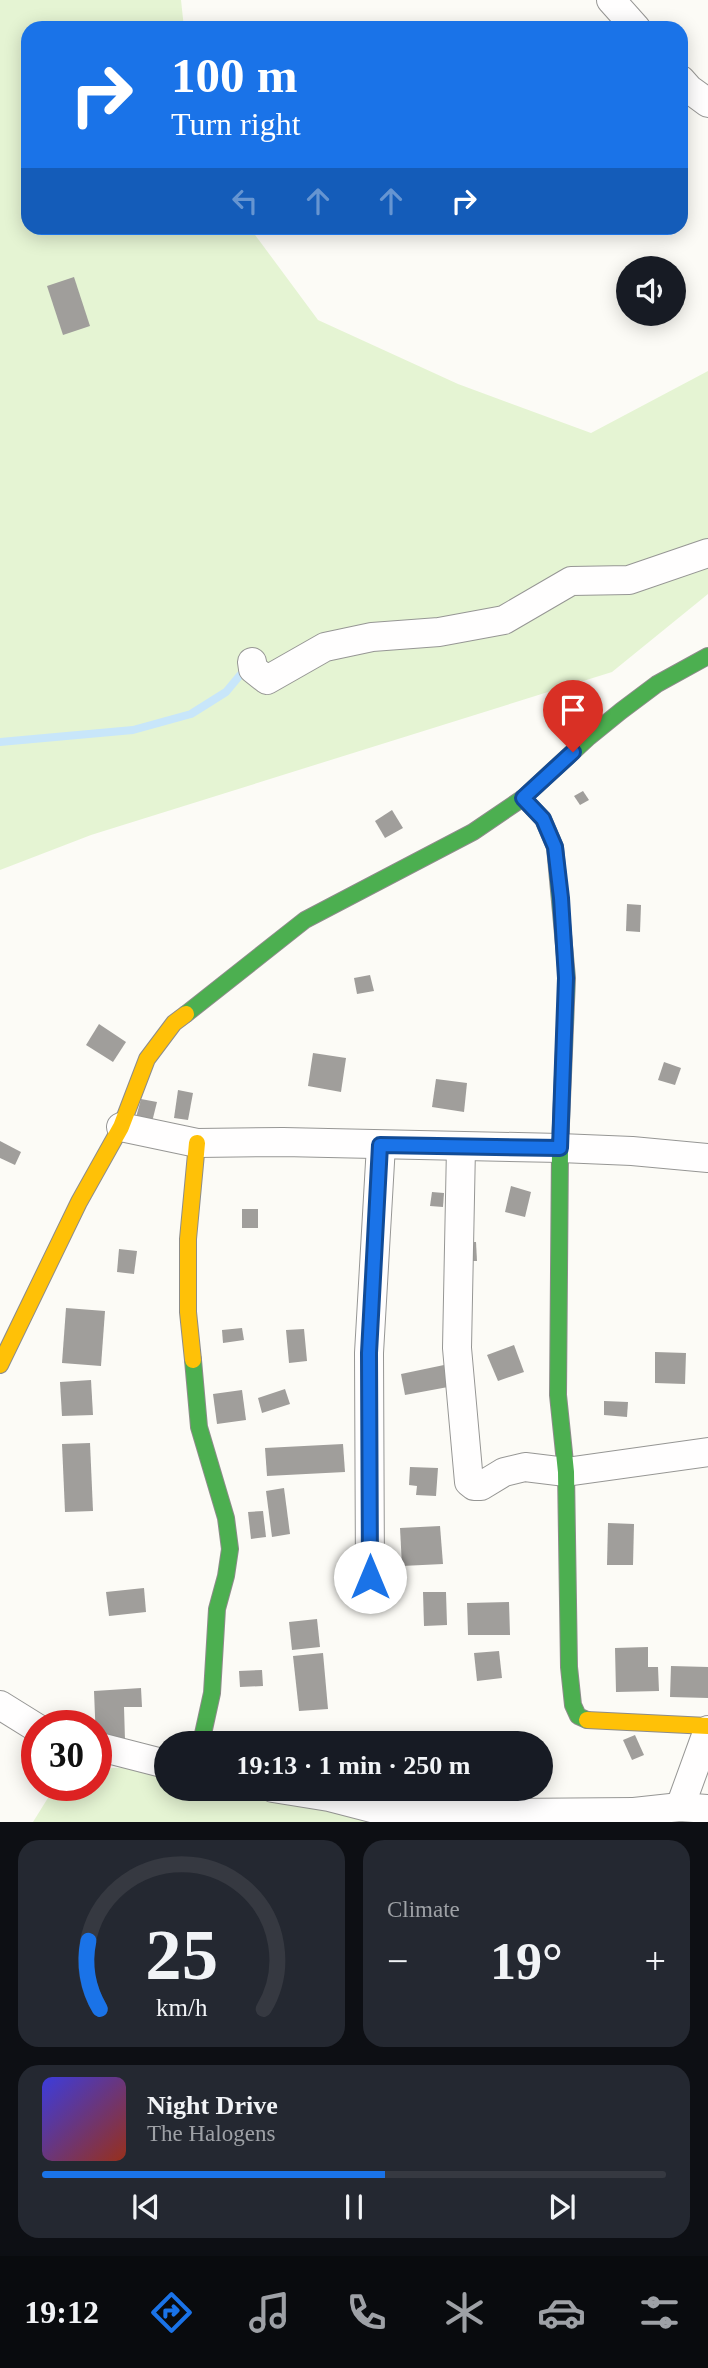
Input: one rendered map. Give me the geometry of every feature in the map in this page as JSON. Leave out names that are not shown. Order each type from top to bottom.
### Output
[{"type":"street","points":[[611,0],[630,21]]},
{"type":"street","points":[[688,88],[708,103]]},
{"type":"street","points":[[252,662],[253,669],[267,680],[325,647],[372,637],[439,632],[504,620],[571,581],[629,580],[708,553]]},
{"type":"street","points":[[0,1365],[12,1312],[121,1127],[146,1059],[174,1023],[305,920],[473,832],[523,798],[589,737],[657,684],[706,662]]},
{"type":"street","points":[[523,798],[543,819],[555,847],[566,978],[560,1148],[558,1395],[566,1472],[569,1667],[573,1705],[578,1716],[586,1720],[708,1728],[680,1807]]},
{"type":"street","points":[[121,1127],[197,1143],[560,1148],[708,1158]]},
{"type":"street","points":[[197,1143],[188,1239],[188,1312],[199,1427],[226,1518],[230,1549],[217,1609],[212,1693],[204,1731]]},
{"type":"street","points":[[370,1577],[369,1353],[380,1145]]},
{"type":"street","points":[[461,1147],[457,1348],[469,1482],[474,1486],[481,1486],[504,1472],[524,1467],[566,1472],[708,1452]]},
{"type":"street","points":[[0,1705],[21,1718]]},
{"type":"street","points":[[112,1750],[154,1761]]},
{"type":"street","points":[[345,1801],[395,1814],[634,1817],[680,1807],[708,1809]]},
{"type":"green space","points":[[0,0],[181,0],[183,21],[21,21],[21,235],[255,235],[318,320],[458,384],[591,433],[708,371],[708,594],[612,672],[91,835],[0,870]]},
{"type":"green space","points":[[154,1766],[154,1801],[405,1801],[453,1822],[33,1822],[46,1801],[112,1801],[112,1768]]},
{"type":"building","points":[[74,277],[90,326],[63,335],[47,286]]},
{"type":"building","points":[[583,791],[589,800],[580,805],[574,796]]},
{"type":"building","points":[[392,810],[403,828],[385,838],[375,821]]},
{"type":"building","points":[[627,904],[641,905],[640,932],[626,931]]},
{"type":"building","points":[[370,975],[374,991],[357,994],[354,978]]},
{"type":"building","points":[[99,1024],[126,1042],[113,1062],[86,1045]]},
{"type":"building","points":[[313,1053],[346,1058],[341,1092],[308,1086]]},
{"type":"building","points":[[664,1062],[681,1068],[675,1085],[658,1080]]},
{"type":"building","points":[[436,1079],[467,1083],[464,1112],[432,1107]]},
{"type":"building","points":[[178,1090],[193,1093],[188,1120],[174,1118]]},
{"type":"building","points":[[141,1099],[157,1102],[151,1126],[135,1121]]},
{"type":"building","points":[[0,1141],[21,1152],[15,1165],[0,1158]]},
{"type":"building","points":[[511,1186],[531,1192],[525,1217],[505,1212]]},
{"type":"building","points":[[432,1192],[444,1193],[443,1207],[430,1206]]},
{"type":"building","points":[[242,1209],[258,1209],[258,1228],[242,1228]]},
{"type":"building","points":[[463,1242],[476,1242],[477,1261],[463,1261]]},
{"type":"building","points":[[119,1249],[137,1251],[134,1274],[117,1272]]},
{"type":"building","points":[[66,1308],[105,1311],[101,1366],[62,1363]]},
{"type":"building","points":[[242,1328],[244,1340],[223,1343],[222,1330]]},
{"type":"building","points":[[304,1329],[307,1361],[289,1363],[286,1330]]},
{"type":"building","points":[[514,1345],[524,1372],[498,1381],[487,1355]]},
{"type":"building","points":[[655,1352],[686,1353],[685,1384],[655,1383]]},
{"type":"building","points":[[444,1365],[448,1387],[405,1395],[401,1374]]},
{"type":"building","points":[[91,1380],[93,1415],[62,1416],[60,1382]]},
{"type":"building","points":[[285,1389],[290,1404],[262,1413],[258,1398]]},
{"type":"building","points":[[242,1390],[246,1420],[217,1424],[213,1394]]},
{"type":"building","points":[[604,1401],[628,1402],[627,1417],[604,1415]]},
{"type":"building","points":[[90,1443],[93,1511],[65,1512],[62,1444]]},
{"type":"building","points":[[343,1444],[345,1472],[267,1476],[265,1448]]},
{"type":"building","points":[[410,1467],[438,1468],[436,1496],[416,1495],[417,1486],[409,1485]]},
{"type":"building","points":[[284,1488],[290,1534],[272,1537],[266,1491]]},
{"type":"building","points":[[263,1511],[266,1537],[251,1539],[248,1512]]},
{"type":"building","points":[[608,1523],[634,1524],[633,1565],[607,1565]]},
{"type":"building","points":[[440,1526],[443,1564],[402,1566],[400,1528]]},
{"type":"building","points":[[144,1588],[146,1612],[109,1616],[106,1592]]},
{"type":"building","points":[[423,1592],[446,1592],[447,1625],[424,1626]]},
{"type":"building","points":[[509,1602],[510,1635],[468,1635],[467,1603]]},
{"type":"building","points":[[317,1619],[320,1647],[292,1650],[289,1622]]},
{"type":"building","points":[[648,1647],[648,1667],[658,1667],[659,1691],[616,1692],[615,1648]]},
{"type":"building","points":[[499,1651],[502,1678],[477,1681],[474,1653]]},
{"type":"building","points":[[323,1653],[328,1709],[299,1711],[293,1656]]},
{"type":"building","points":[[671,1666],[708,1667],[708,1698],[670,1697]]},
{"type":"building","points":[[262,1670],[263,1686],[240,1687],[239,1671]]},
{"type":"building","points":[[141,1688],[142,1707],[124,1707],[125,1740],[112,1740],[112,1710],[95,1710],[94,1691]]},
{"type":"building","points":[[635,1735],[644,1755],[632,1760],[623,1740]]},
{"type":"waterway","points":[[0,742],[133,730],[191,714],[226,692],[246,668]]},
{"type":"traffic: fast","points":[[186,1014],[305,920],[473,832],[523,798],[621,711],[657,684],[708,656]]},
{"type":"traffic: fast","points":[[523,798],[543,819],[555,847],[567,978],[560,1148],[558,1395],[566,1472],[569,1667],[573,1705],[578,1716],[587,1720]]},
{"type":"traffic: fast","points":[[193,1360],[199,1427],[226,1518],[230,1549],[217,1609],[212,1693],[204,1731]]},
{"type":"traffic: slow","points":[[0,1365],[79,1202],[121,1127],[147,1059],[174,1023],[186,1014]]},
{"type":"traffic: slow","points":[[193,1360],[188,1312],[188,1239],[197,1143]]},
{"type":"traffic: slow","points":[[587,1720],[708,1726]]},
{"type":"route","points":[[370,1577],[369,1353],[380,1145],[560,1148],[566,978],[561,898],[555,847],[543,819],[523,798],[573,752]]}]
